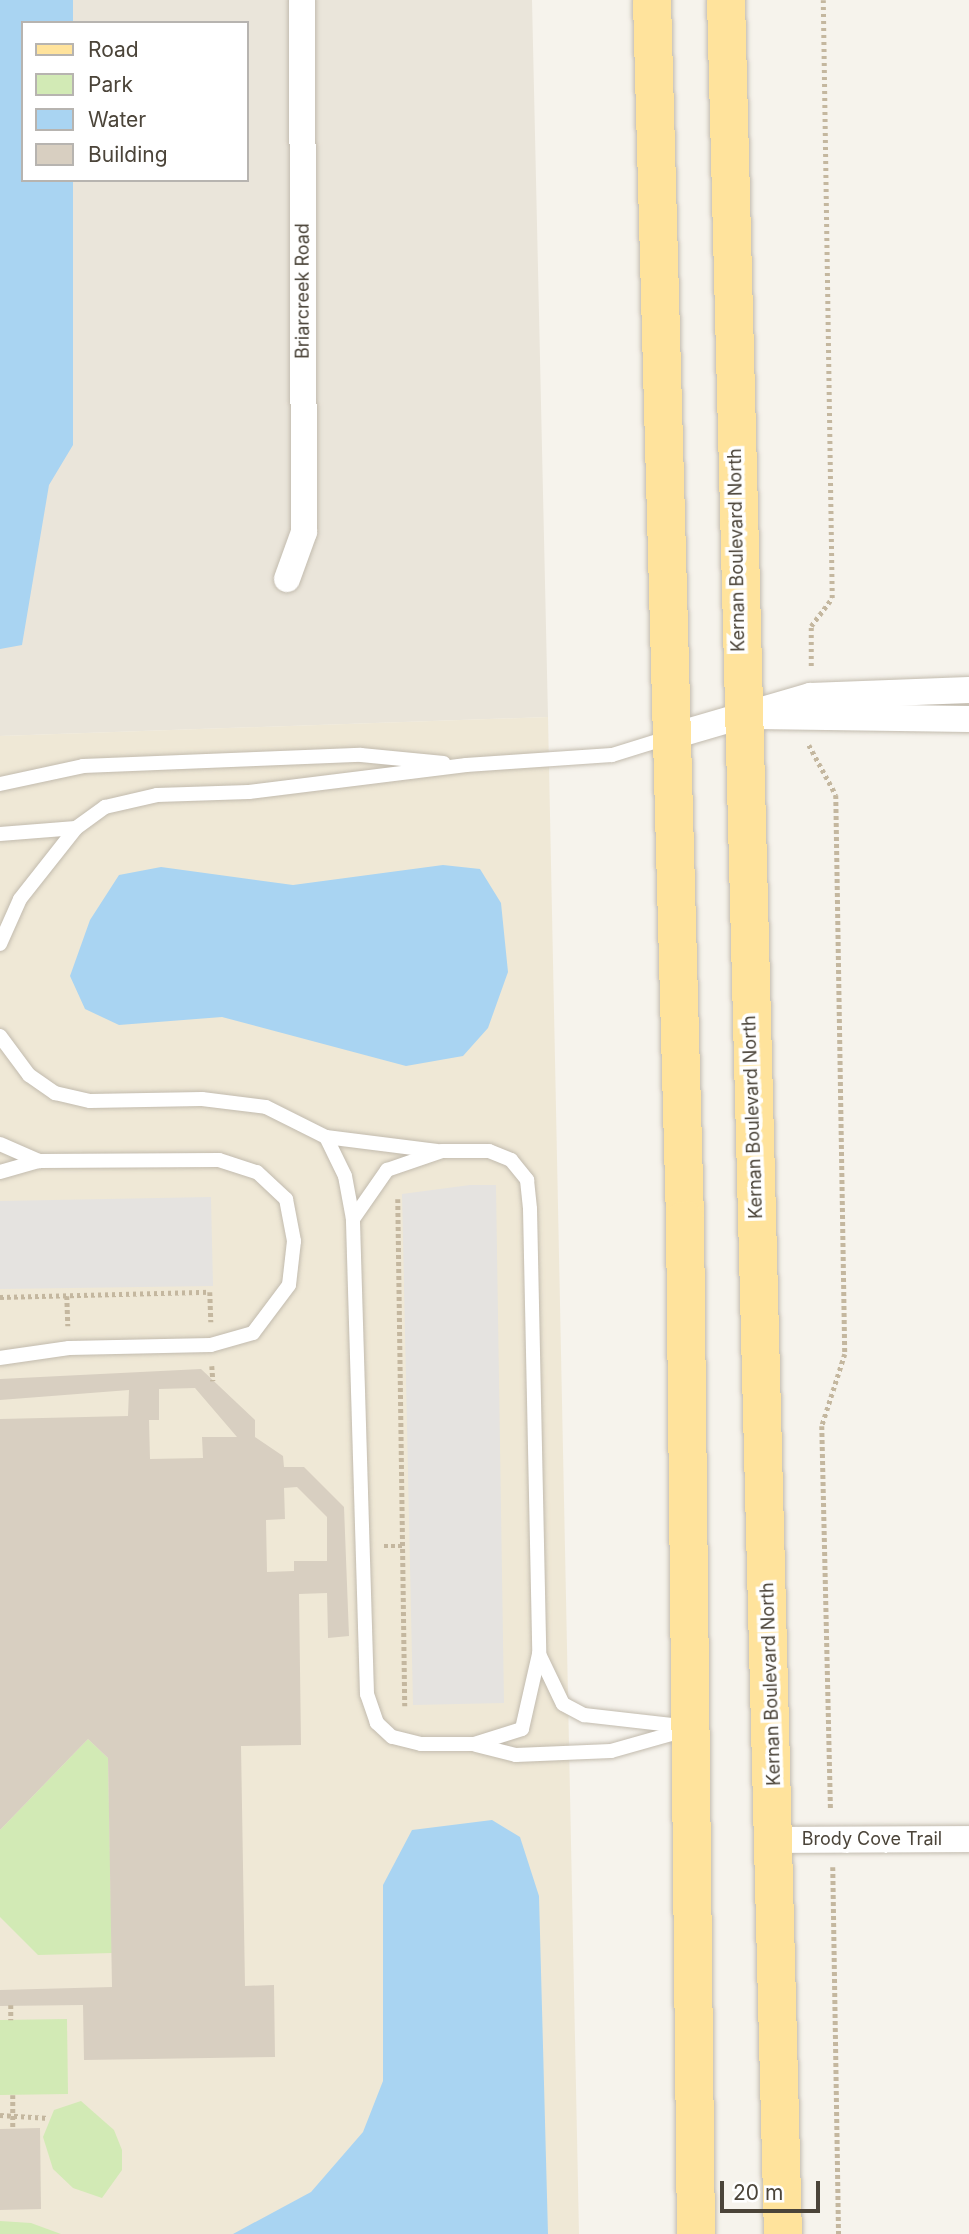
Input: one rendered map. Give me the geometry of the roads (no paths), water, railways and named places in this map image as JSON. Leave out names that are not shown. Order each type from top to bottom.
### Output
[{"type":"main road","points":[[652,0],[673,736],[694,1728],[696,2234]]},
{"type":"main road","name":"Kernan Boulevard North","points":[[726,0],[741,715],[776,1840],[783,2234]]},
{"type":"street","name":"Briarcreek Road","points":[[287,579],[304,532],[302,0]]},
{"type":"street","points":[[673,736],[741,715],[969,690]]},
{"type":"street","points":[[810,709],[969,719]]},
{"type":"street","name":"Brody Cove Trail","points":[[776,1840],[969,1839]]},
{"type":"lane","points":[[0,944],[20,899],[75,828],[105,807],[157,795],[366,781],[466,765],[612,755],[673,736]]},
{"type":"lane","points":[[0,785],[83,766],[361,755],[466,765]]},
{"type":"lane","points":[[0,834],[75,828]]},
{"type":"lane","points":[[0,1036],[29,1075],[55,1093],[90,1101],[202,1099],[266,1107],[326,1137],[442,1152],[489,1152],[511,1160],[527,1180],[539,1654],[522,1729],[474,1744]]},
{"type":"lane","points":[[326,1137],[345,1176],[353,1219],[368,1694],[377,1723],[392,1737],[421,1744],[474,1744],[516,1755],[611,1751],[694,1728]]},
{"type":"lane","points":[[0,1144],[39,1161]]},
{"type":"lane","points":[[353,1219],[387,1170],[442,1152]]},
{"type":"lane","points":[[0,1172],[39,1161],[219,1160],[257,1172],[286,1199],[294,1241],[289,1285],[253,1333],[211,1345],[69,1348],[0,1358]]},
{"type":"lane","points":[[539,1654],[563,1704],[584,1714],[694,1728]]},
{"type":"water","points":[[0,0],[73,0],[73,21],[21,21],[21,182],[73,182],[73,445],[49,485],[22,645],[0,649]]},
{"type":"water","points":[[443,865],[480,869],[501,903],[508,972],[488,1028],[463,1056],[406,1066],[222,1017],[119,1025],[85,1009],[70,976],[90,920],[119,875],[161,867],[293,885]]},
{"type":"water","points":[[492,1820],[520,1837],[539,1896],[548,2234],[233,2234],[311,2192],[363,2132],[383,2081],[383,1885],[412,1830]]}]
